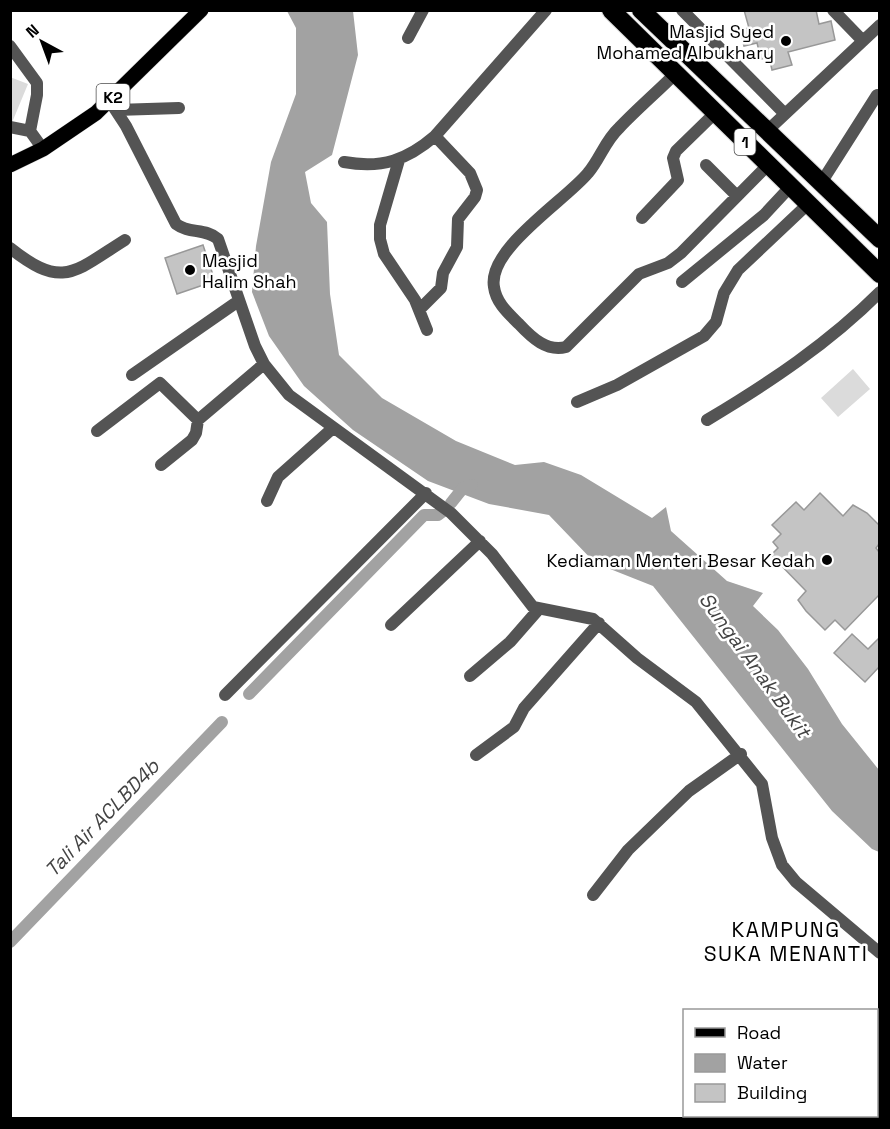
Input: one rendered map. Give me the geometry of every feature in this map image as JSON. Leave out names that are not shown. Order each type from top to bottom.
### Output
[{"type":"highway","name":"1","points":[[611,10],[879,274]]},
{"type":"highway","name":"1","points":[[642,10],[879,239]]},
{"type":"main road","name":"K2","points":[[10,165],[43,149],[113,105],[201,10]]},
{"type":"street","points":[[408,38],[423,10]]},
{"type":"street","points":[[344,162],[357,164],[399,160],[415,153],[435,136],[546,10]]},
{"type":"street","points":[[682,10],[785,114]]},
{"type":"street","points":[[833,10],[863,41]]},
{"type":"street","points":[[766,132],[879,25]]},
{"type":"street","points":[[10,46],[37,83],[30,131]]},
{"type":"street","points":[[675,74],[610,137],[589,173],[506,253],[494,276],[495,292],[501,305],[525,330],[545,346],[558,349],[566,347],[639,274],[674,259],[768,165]]},
{"type":"street","points":[[821,183],[877,95]]},
{"type":"street","points":[[113,105],[179,108]]},
{"type":"street","points":[[113,105],[176,224],[186,231],[208,233],[218,239],[237,302],[264,364],[289,395],[426,493],[480,541],[529,603],[538,610],[593,619],[637,658],[696,702],[741,754],[762,784],[772,838],[782,865],[796,882],[879,953]]},
{"type":"street","points":[[642,218],[678,180],[673,158],[676,151],[715,112]]},
{"type":"street","points":[[10,127],[30,131],[43,149]]},
{"type":"street","points":[[420,309],[441,288],[443,273],[457,247],[458,219],[475,197],[477,190],[470,173],[435,136]]},
{"type":"street","points":[[399,160],[380,225],[380,239],[392,267],[420,309],[427,330]]},
{"type":"street","points":[[706,165],[737,196]]},
{"type":"street","points":[[682,282],[764,215],[790,187]]},
{"type":"street","points":[[577,402],[617,385],[704,336],[716,322],[724,293],[738,270],[808,204]]},
{"type":"street","points":[[10,248],[40,269],[66,274],[125,240]]},
{"type":"street","points":[[707,420],[750,394],[807,354],[853,319],[879,292]]},
{"type":"street","points":[[132,375],[237,302]]},
{"type":"street","points":[[161,465],[192,440],[196,433],[198,420],[264,364]]},
{"type":"street","points":[[97,431],[160,383],[198,420]]},
{"type":"street","points":[[267,501],[278,477],[333,428]]},
{"type":"street","points":[[225,695],[426,493]]},
{"type":"street","points":[[391,625],[480,541]]},
{"type":"street","points":[[470,676],[510,642],[538,610]]},
{"type":"street","points":[[476,755],[517,724],[524,708],[599,623]]},
{"type":"street","points":[[593,895],[628,850],[689,791],[741,754]]},
{"type":"shaded area","points":[[10,77],[28,84],[11,125],[10,125]]},
{"type":"shaded area","points":[[853,369],[870,389],[838,417],[821,398]]},
{"type":"water","name":"Sungai Anak Bukit","points":[[287,11],[353,11],[358,55],[332,155],[305,172],[311,203],[327,222],[330,294],[339,355],[382,398],[456,441],[515,465],[544,462],[581,475],[652,518],[666,507],[671,531],[727,581],[763,593],[753,606],[778,630],[808,669],[842,724],[879,770],[879,852],[872,849],[832,811],[653,586],[595,563],[549,515],[489,504],[428,481],[353,430],[304,386],[269,336],[252,292],[256,246],[271,162],[296,94],[296,28]]},
{"type":"building","name":"Masjid Syed Mohamed Albukhary","points":[[744,10],[816,10],[819,24],[831,21],[835,40],[788,52],[792,65],[772,70],[769,57],[761,59],[757,43],[744,46],[740,30],[749,28]]},
{"type":"building","name":"Masjid Halim Shah","points":[[203,245],[215,281],[177,294],[165,258]]},
{"type":"building","name":"Kediaman Menteri Besar Kedah","points":[[820,493],[843,516],[853,505],[867,513],[879,525],[879,544],[876,548],[879,552],[879,595],[845,630],[835,620],[825,630],[806,611],[798,600],[806,591],[771,555],[778,548],[773,542],[781,534],[772,525],[796,502],[804,510]]},
{"type":"building","points":[[852,634],[868,649],[879,638],[879,667],[865,682],[834,653]]},
{"type":"waterway","name":"Tali Air ACLBD4b","points":[[451,503],[463,488],[472,485]]},
{"type":"waterway","name":"Tali Air ACLBD4b","points":[[249,694],[424,515],[438,515],[442,512]]},
{"type":"waterway","name":"Tali Air ACLBD4b","points":[[10,942],[222,722]]},
{"type":"place","name":"Masjid Syed Mohamed Albukhary","points":[[786,41]]},
{"type":"place","name":"Masjid Halim Shah","points":[[190,270]]},
{"type":"place","name":"Kediaman Menteri Besar Kedah","points":[[827,560]]},
{"type":"district","name":"KAMPUNG SUKA MENANTI","points":[[786,941]]}]
